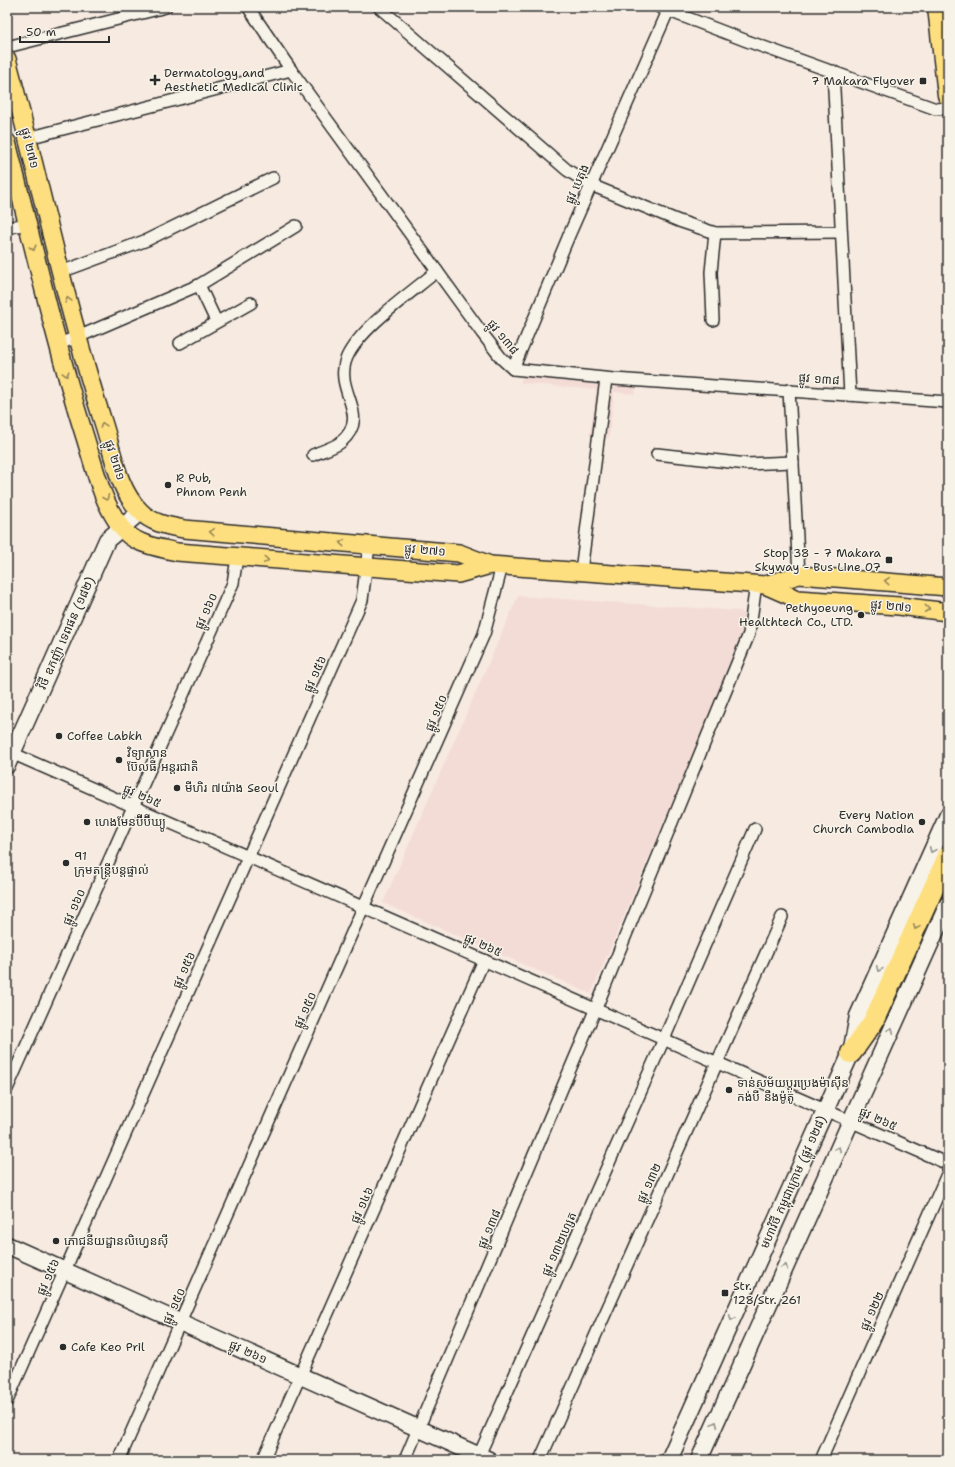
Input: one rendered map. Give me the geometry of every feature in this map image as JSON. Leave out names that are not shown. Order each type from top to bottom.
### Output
[{"type":"highway","points":[[938,7],[948,95]]},
{"type":"highway","points":[[851,1053],[873,1022],[948,856]]},
{"type":"main road","name":"ផ្លូវ ២៧១","points":[[7,59],[93,393],[126,493],[140,512],[156,523],[184,529],[459,553],[496,565],[760,584],[799,575],[945,585]]},
{"type":"main road","name":"ផ្លូវ ២៧១","points":[[7,142],[26,224],[58,344],[99,482],[111,511],[121,528],[137,541],[150,546],[177,552],[237,558],[458,574],[496,565]]},
{"type":"main road","name":"វិថី ឧកញ៉ា ទេពផន (១៨២)","points":[[9,756],[107,540],[140,512]]},
{"type":"main road","name":"ផ្លូវ ២៧១","points":[[760,584],[797,599],[898,606],[948,612]]},
{"type":"main road","name":"មហាវិថី កម្ពុជាក្រោម (ផ្លូវ ១២៨)","points":[[669,1460],[851,1053],[858,1016],[948,815]]},
{"type":"main road","points":[[699,1460],[948,904]]},
{"type":"main road","name":"ផ្លូវ ២៦១","points":[[7,1245],[419,1429],[482,1459]]},
{"type":"street","points":[[7,46],[166,7]]},
{"type":"street","name":"ផ្លូវ ១៣៨","points":[[248,7],[291,70],[502,360],[514,368],[606,379],[850,394],[948,402]]},
{"type":"street","points":[[379,7],[567,170],[591,185],[679,221],[715,233],[841,232]]},
{"type":"street","points":[[664,9],[936,109],[948,108]]},
{"type":"street","name":"ផ្លូវ បេតុង","points":[[514,368],[664,9]]},
{"type":"street","points":[[28,138],[291,70]]},
{"type":"street","points":[[833,71],[850,394]]},
{"type":"street","points":[[61,272],[147,240],[273,178]]},
{"type":"street","points":[[7,228],[26,224]]},
{"type":"street","points":[[58,344],[78,337],[199,285],[296,226]]},
{"type":"street","points":[[713,320],[711,272],[715,233]]},
{"type":"street","points":[[313,455],[340,443],[353,428],[355,413],[343,376],[346,358],[356,341],[437,271]]},
{"type":"street","points":[[199,285],[216,321]]},
{"type":"street","points":[[180,343],[216,321],[251,303]]},
{"type":"street","points":[[581,571],[606,379]]},
{"type":"street","points":[[789,390],[799,575]]},
{"type":"street","points":[[657,454],[747,464],[793,462]]},
{"type":"street","name":"ផ្លូវ ១៥៦","points":[[7,1401],[362,600],[369,546]]},
{"type":"street","name":"ផ្លូវ ១៦០","points":[[7,1089],[233,583],[237,558]]},
{"type":"street","name":"ផ្លូវ ១៥០","points":[[120,1460],[484,634],[496,565]]},
{"type":"street","name":"ផ្លូវ ១៣៨","points":[[405,1460],[596,1008],[749,634],[760,584]]},
{"type":"street","name":"ផ្លូវ ២៦៥","points":[[9,756],[134,806],[948,1164]]},
{"type":"street","name":"ផ្លូវ ១៣២ហ្សេត","points":[[482,1459],[755,829]]},
{"type":"street","name":"ផ្លូវ ១៣២","points":[[540,1460],[782,917]]},
{"type":"street","name":"ផ្លូវ ១៤៦","points":[[263,1460],[484,960]]},
{"type":"street","name":"ផ្លូវ ១២២","points":[[821,1460],[948,1172]]},
{"type":"shaded area","points":[[523,364],[637,376],[635,394],[614,392],[609,438],[590,436],[596,390],[521,383]]},
{"type":"shaded area","points":[[518,596],[741,611],[745,618],[744,633],[591,994],[383,903]]},
{"type":"place","name":"Dermatology and Aesthetic Medical Clinic","points":[[155,80]]},
{"type":"place","name":"7 Makara Flyover","points":[[923,81]]},
{"type":"place","name":"R Pub, Phnom Penh","points":[[168,485]]},
{"type":"place","name":"Stop 38 - 7 Makara Skyway - Bus Line 07","points":[[889,560]]},
{"type":"place","name":"Pethyoeung Healthtech Co., LTD.","points":[[861,615]]},
{"type":"place","name":"Coffee Labkh","points":[[59,736]]},
{"type":"place","name":"វិទ្យាស្ថាន ប៊ែលធី អន្ដរជាតិ","points":[[119,760]]},
{"type":"place","name":"មីហិរ ៧យ៉ាង Seoul","points":[[177,788]]},
{"type":"place","name":"ហេងមែនប៊ីប៊ីឃ្យូ","points":[[87,822]]},
{"type":"place","name":"Every Nation Church Cambodia","points":[[922,822]]},
{"type":"place","name":"91 ក្រុមតន្រ្តីបន្តផ្ទាល់","points":[[66,863]]},
{"type":"place","name":"ទាន់សម័យប្តូរប្រេងម៉ាសុីន កង់បី នឹងម៉ូតូ","points":[[729,1090]]},
{"type":"place","name":"ភោជនីយដ្ឋានលិហ្វេនសុី","points":[[56,1241]]},
{"type":"place","name":"Str. 128/Str. 261","points":[[725,1293]]},
{"type":"place","name":"Cafe Keo Pril","points":[[63,1347]]}]
